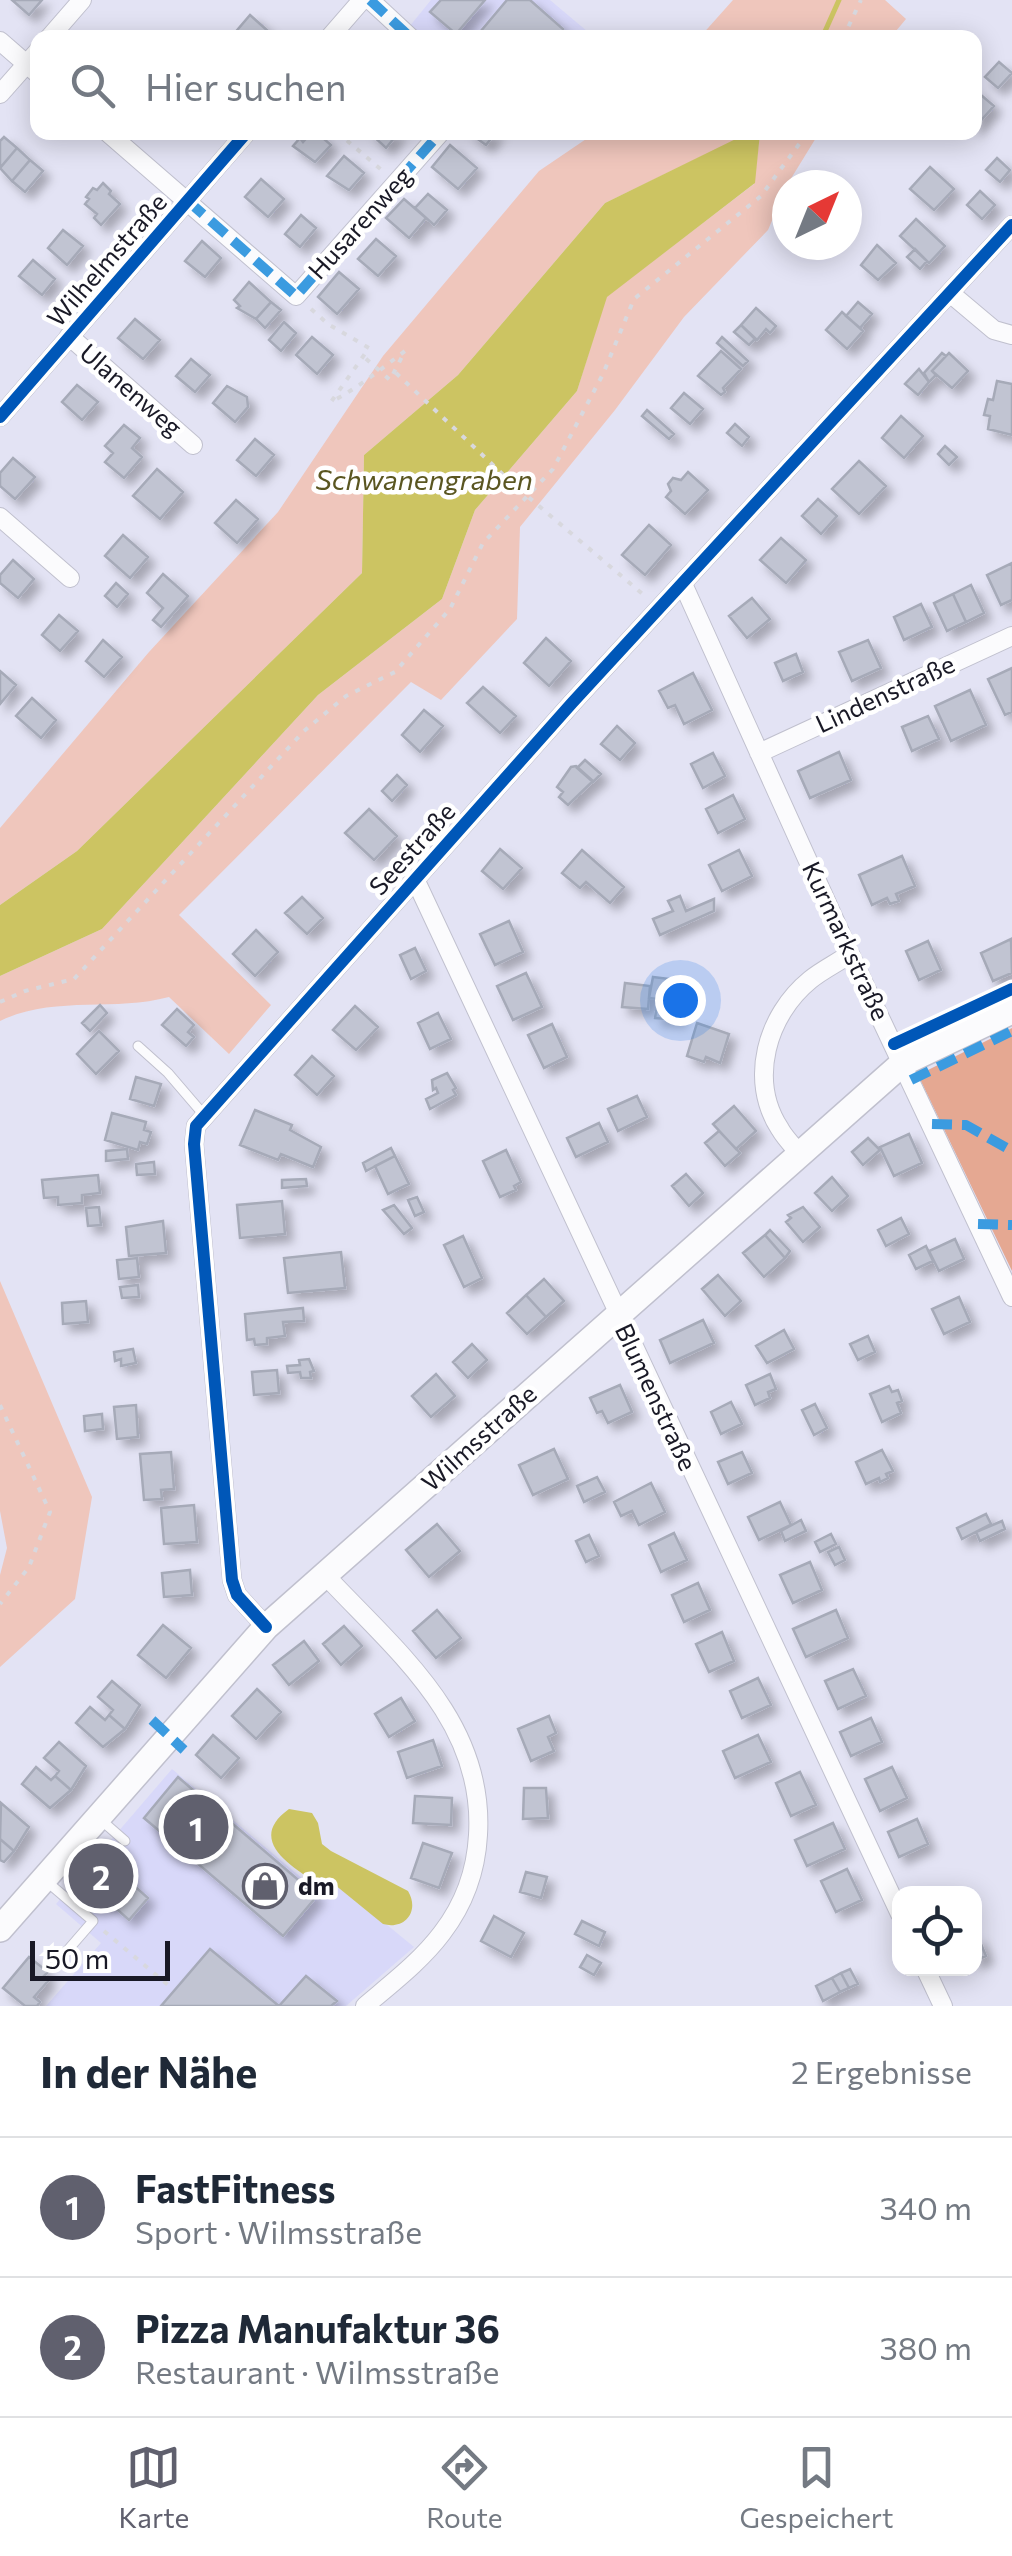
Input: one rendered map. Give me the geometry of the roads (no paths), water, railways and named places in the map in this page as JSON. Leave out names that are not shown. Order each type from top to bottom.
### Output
[{"type":"street","points":[[56,30],[82,0]]},
{"type":"street","points":[[336,30],[362,0]]},
{"type":"street","points":[[370,0],[402,30]]},
{"type":"street","points":[[0,41],[30,60]]},
{"type":"street","points":[[0,94],[30,67]]},
{"type":"street","name":"Husarenweg","points":[[116,140],[296,296],[434,140]]},
{"type":"street","name":"Wilhelmstraße","points":[[0,417],[240,140]]},
{"type":"street","name":"Seestraße","points":[[204,1115],[789,465],[1012,224]]},
{"type":"street","points":[[950,294],[994,330],[1012,336]]},
{"type":"street","name":"Ulanenweg","points":[[69,336],[193,445]]},
{"type":"street","points":[[0,518],[70,578]]},
{"type":"street","name":"Kurmarkstraße","points":[[683,584],[850,954],[1012,1297]]},
{"type":"street","name":"Lindenstraße","points":[[758,753],[1012,636]]},
{"type":"street","name":"Blumenstraße","points":[[415,879],[892,1897]]},
{"type":"street","points":[[800,1154],[780,1130],[770,1108],[763,1075],[766,1048],[774,1023],[808,981],[850,954]]},
{"type":"street","name":"Wilmsstraße","points":[[0,1929],[266,1628],[903,1063],[1012,1011]]},
{"type":"street","points":[[204,1115],[196,1126],[194,1144],[232,1580],[237,1595],[266,1628]]},
{"type":"street","points":[[325,1575],[414,1670],[447,1714],[466,1750],[480,1806],[476,1862],[458,1910],[410,1967],[365,2006]]},
{"type":"street","points":[[929,1976],[943,2006]]},
{"type":"lane","points":[[138,1046],[168,1072],[204,1115]]},
{"type":"lane","points":[[98,1818],[125,1842]]},
{"type":"lane","points":[[44,1879],[92,1922],[54,1966]]},
{"type":"water","name":"Schwanengraben","points":[[734,140],[759,140],[755,183],[607,297],[577,391],[475,510],[442,599],[318,695],[102,929],[0,976],[0,905],[77,851],[362,573],[364,455],[458,375],[605,203]]},
{"type":"water","points":[[289,1809],[312,1813],[322,1844],[331,1851],[408,1891],[412,1905],[408,1917],[398,1924],[383,1924],[329,1880],[321,1877],[317,1883],[285,1860],[272,1841],[272,1831]]},
{"type":"waterway","name":"Schwanengraben","points":[[826,30],[839,0]]},
{"type":"place","name":"FastFitness","points":[[196,1827]]},
{"type":"place","name":"Pizza Manufaktur 36","points":[[101,1876]]},
{"type":"place","name":"dm","points":[[265,1886]]}]
